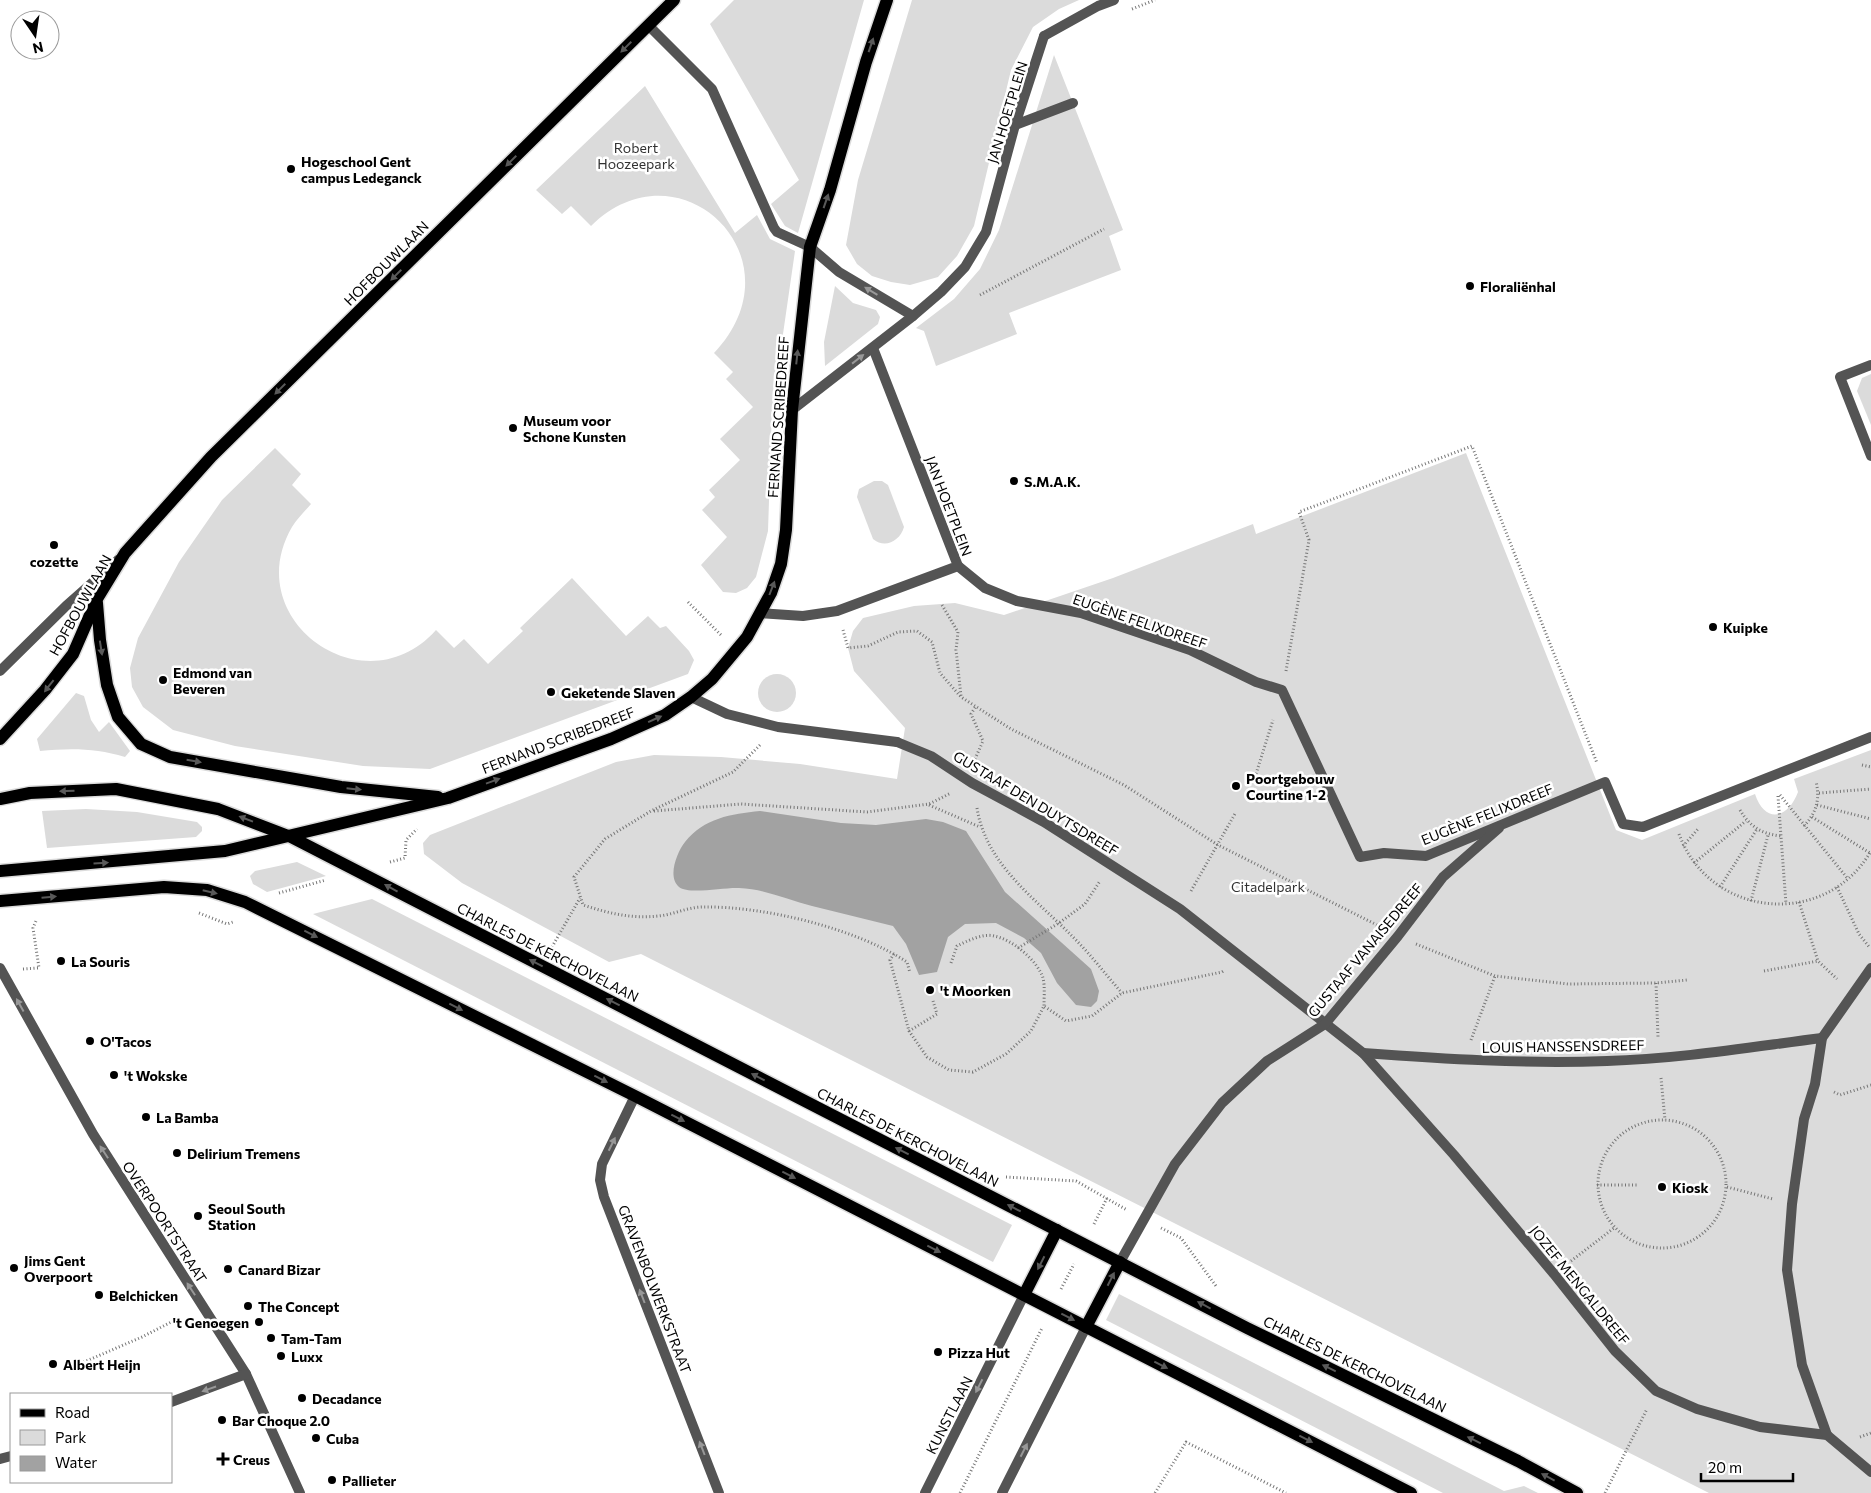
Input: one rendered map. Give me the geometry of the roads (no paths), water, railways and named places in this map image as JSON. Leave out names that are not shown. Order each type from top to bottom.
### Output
[{"type":"main road","name":"HOFBOUWLAAN","points":[[0,739],[45,690],[73,654],[97,600],[126,553],[211,457],[674,0]]},
{"type":"main road","name":"FERNAND SCRIBEDREEF","points":[[0,871],[225,851],[291,837],[448,798],[611,739],[665,715],[692,697],[730,660],[747,637],[760,613],[781,564],[786,530],[792,410],[810,248],[830,190],[866,62],[887,0]]},
{"type":"main road","points":[[97,600],[100,640],[107,685],[118,717],[141,744],[170,757],[341,787],[448,798]]},
{"type":"main road","name":"CHARLES DE KERCHOVELAAN","points":[[0,800],[30,793],[116,789],[218,809],[291,837],[1084,1244],[1577,1493]]},
{"type":"main road","points":[[0,901],[164,887],[207,890],[267,912],[635,1096],[1411,1493]]},
{"type":"main road","points":[[1024,1295],[1057,1230]]},
{"type":"main road","points":[[1086,1327],[1120,1262]]},
{"type":"street","name":"JAN HOETPLEIN","points":[[792,410],[912,316],[941,292],[965,267],[986,232],[1015,125],[1044,36],[1098,6],[1114,0]]},
{"type":"street","points":[[648,25],[712,89],[777,232],[810,248],[840,272],[912,316]]},
{"type":"street","points":[[1015,125],[1073,103]]},
{"type":"street","name":"JAN HOETPLEIN","points":[[760,613],[803,616],[837,611],[958,566],[873,348]]},
{"type":"street","points":[[1871,365],[1840,378],[1871,456]]},
{"type":"street","name":"HOFBOUWLAAN","points":[[0,671],[66,606],[126,553]]},
{"type":"street","name":"EUGÈNE FELIXDREEF","points":[[958,566],[985,588],[1017,601],[1081,613],[1181,647],[1256,682],[1282,690],[1360,857],[1384,853],[1426,856],[1605,782],[1623,824],[1643,827],[1871,737]]},
{"type":"street","name":"GUSTAAF DEN DUYTSDREEF","points":[[692,697],[728,714],[778,727],[897,742],[931,756],[963,778],[1044,822],[1180,909],[1242,955],[1325,1024]]},
{"type":"street","name":"GUSTAAF VANAISEDREEF","points":[[1120,1262],[1175,1164],[1222,1103],[1267,1061],[1325,1024],[1398,936],[1443,877],[1508,821]]},
{"type":"street","points":[[1871,968],[1822,1038],[1815,1084],[1804,1119],[1792,1204],[1787,1270],[1802,1365],[1826,1435],[1871,1472]]},
{"type":"street","name":"OVERPOORTSTRAAT","points":[[0,969],[93,1134],[246,1374],[300,1493]]},
{"type":"street","name":"JOZEF MENGALDREEF","points":[[1325,1024],[1364,1053],[1454,1155],[1554,1274],[1615,1351],[1656,1391],[1697,1409],[1760,1427],[1826,1435]]},
{"type":"street","name":"LOUIS HANSSENSDREEF","points":[[1364,1053],[1473,1062],[1607,1061],[1822,1038]]},
{"type":"street","name":"GRAVENBOLWERKSTRAAT","points":[[635,1096],[602,1164],[600,1180],[604,1197],[720,1493]]},
{"type":"street","name":"KUNSTLAAN","points":[[925,1493],[1024,1295]]},
{"type":"street","points":[[1002,1493],[1086,1327]]},
{"type":"street","points":[[172,1402],[246,1374]]},
{"type":"water","points":[[760,811],[841,823],[876,825],[926,819],[943,822],[966,831],[1005,892],[1091,969],[1099,991],[1097,1001],[1091,1007],[1076,1005],[1057,983],[1041,953],[1024,938],[996,923],[965,924],[948,937],[937,972],[919,975],[906,944],[893,926],[812,906],[758,890],[733,888],[691,890],[679,887],[675,883],[674,865],[676,858],[682,846],[692,834],[709,822],[729,816]]},
{"type":"place","name":"Hogeschool Gent campus Ledeganck","points":[[291,169]]},
{"type":"place","name":"Floraliënhal","points":[[1470,286]]},
{"type":"place","name":"Museum voor Schone Kunsten","points":[[513,428]]},
{"type":"place","name":"S.M.A.K.","points":[[1014,481]]},
{"type":"place","name":"cozette","points":[[54,545]]},
{"type":"place","name":"Kuipke","points":[[1713,627]]},
{"type":"place","name":"Edmond van Beveren","points":[[163,680]]},
{"type":"place","name":"Geketende Slaven","points":[[551,692]]},
{"type":"place","name":"Poortgebouw Courtine 1-2","points":[[1236,786]]},
{"type":"place","name":"La Souris","points":[[61,961]]},
{"type":"place","name":"'t Moorken","points":[[930,990]]},
{"type":"place","name":"O'Tacos","points":[[90,1041]]},
{"type":"place","name":"'t Wokske","points":[[114,1075]]},
{"type":"place","name":"La Bamba","points":[[146,1117]]},
{"type":"place","name":"Delirium Tremens","points":[[177,1153]]},
{"type":"place","name":"Kiosk","points":[[1662,1187]]},
{"type":"place","name":"Seoul South Station","points":[[198,1216]]},
{"type":"place","name":"Jims Gent Overpoort","points":[[14,1268]]},
{"type":"place","name":"Canard Bizar","points":[[228,1269]]},
{"type":"place","name":"Belchicken","points":[[99,1295]]},
{"type":"place","name":"The Concept","points":[[248,1306]]},
{"type":"place","name":"'t Genoegen","points":[[259,1322]]},
{"type":"place","name":"Tam-Tam","points":[[271,1338]]},
{"type":"place","name":"Pizza Hut","points":[[938,1352]]},
{"type":"place","name":"Luxx","points":[[281,1356]]},
{"type":"place","name":"Albert Heijn","points":[[53,1364]]},
{"type":"place","name":"Decadance","points":[[302,1398]]},
{"type":"place","name":"Bar Choque 2.0","points":[[222,1420]]},
{"type":"place","name":"Cuba","points":[[316,1438]]},
{"type":"place","name":"Creus","points":[[223,1459]]},
{"type":"place","name":"Pallieter","points":[[332,1480]]},
{"type":"park label","name":"Robert Hoozeepark","points":[[636,156]]},
{"type":"park label","name":"Citadelpark","points":[[1268,886]]}]
